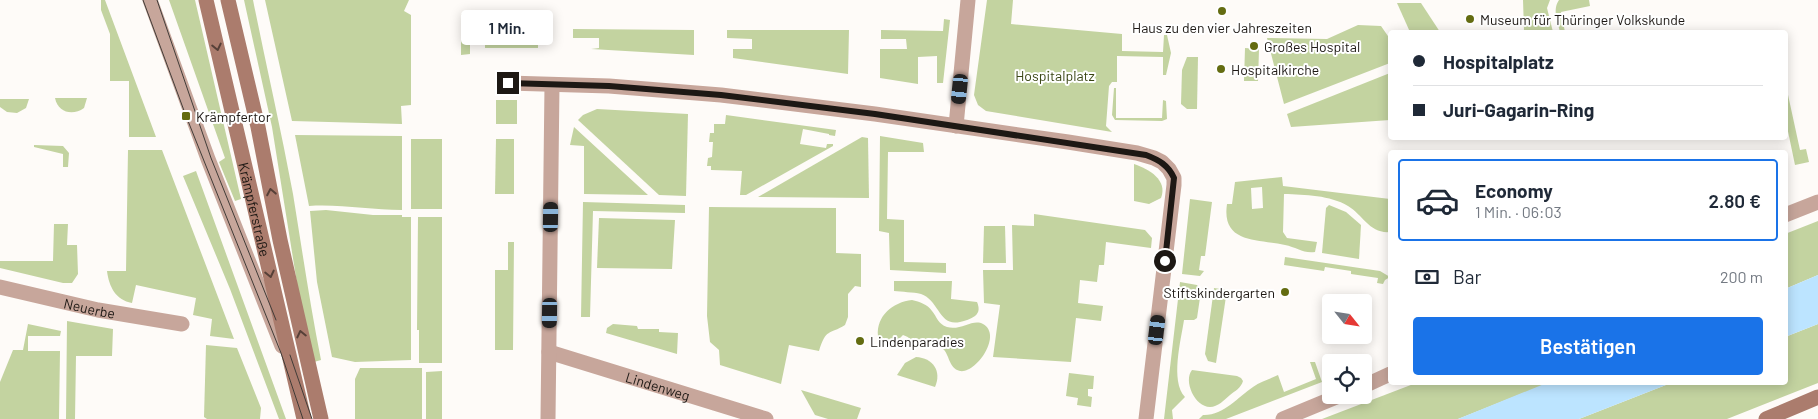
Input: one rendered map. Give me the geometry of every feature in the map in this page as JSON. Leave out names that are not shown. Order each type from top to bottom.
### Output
[{"type":"street","points":[[150,0],[208,159],[312,419]]},
{"type":"street","name":"Krämpferstraße","points":[[206,0],[304,419]]},
{"type":"street","name":"Krämpferstraße","points":[[228,0],[258,127],[284,259],[321,419]]},
{"type":"street","points":[[956,126],[968,0]]},
{"type":"street","points":[[508,83],[609,86],[721,95],[865,113],[1137,153],[1162,162],[1174,178],[1174,185],[1146,419]]},
{"type":"street","points":[[548,419],[552,85]]},
{"type":"street","points":[[1788,214],[1818,202]]},
{"type":"street","name":"Neuerbe","points":[[0,287],[98,310],[182,324]]},
{"type":"street","name":"Lindenweg","points":[[549,352],[766,419]]},
{"type":"street","points":[[1372,382],[1388,375]]},
{"type":"street","points":[[1766,419],[1818,397]]},
{"type":"street","points":[[1283,419],[1322,403]]},
{"type":"green space","points":[[101,0],[105,0],[156,137],[129,137],[129,81],[110,81],[110,34],[101,10]]},
{"type":"green space","points":[[169,0],[195,0],[241,199],[235,201],[219,162],[225,158]]},
{"type":"green space","points":[[244,0],[253,0],[293,194],[321,360],[314,362],[300,302],[272,127]]},
{"type":"green space","points":[[265,0],[409,0],[404,11],[411,15],[411,105],[401,106],[402,124],[292,121]]},
{"type":"green space","name":"Hospitalplatz","points":[[987,0],[1013,0],[1011,24],[1122,34],[1122,51],[1163,52],[1164,35],[1167,35],[1171,53],[1166,75],[1163,75],[1163,57],[1117,56],[1117,82],[1112,82],[1109,86],[1106,126],[1112,132],[986,111],[978,105],[974,95]]},
{"type":"green space","points":[[1523,0],[1550,0],[1547,8],[1552,30],[1524,30]]},
{"type":"green space","points":[[1559,0],[1589,0],[1590,6],[1561,12],[1565,30],[1560,30],[1556,16]]},
{"type":"green space","points":[[1397,3],[1421,3],[1439,30],[1409,30]]},
{"type":"green space","points":[[461,14],[470,14],[470,54],[461,55]]},
{"type":"green space","points":[[944,19],[950,20],[943,83],[937,83],[937,56],[918,57],[918,84],[880,78],[880,49],[907,49],[906,39],[881,39],[881,30],[943,31]]},
{"type":"green space","points":[[1358,25],[1381,26],[1388,36],[1388,64],[1284,104],[1267,38],[1327,39]]},
{"type":"green space","points":[[485,29],[541,29],[541,43],[538,43],[538,48],[485,48]]},
{"type":"green space","points":[[573,29],[694,30],[694,55],[591,49],[599,48],[599,38],[573,38]]},
{"type":"green space","points":[[727,30],[849,30],[848,74],[733,58],[733,49],[752,49],[752,39],[727,38]]},
{"type":"green space","points":[[1245,48],[1259,49],[1258,81],[1244,81]]},
{"type":"green space","points":[[1187,57],[1198,57],[1197,109],[1187,109],[1181,104],[1182,70]]},
{"type":"green space","points":[[1388,74],[1388,120],[1291,127],[1287,114]]},
{"type":"green space","points":[[1114,88],[1116,88],[1116,118],[1162,118],[1163,100],[1166,101],[1167,119],[1162,121],[1115,120],[1112,115]]},
{"type":"green space","points":[[1788,95],[1800,150],[1806,149],[1809,162],[1795,165],[1788,131]]},
{"type":"green space","points":[[55,98],[87,98],[84,108],[75,112],[66,112],[59,107]]},
{"type":"green space","points":[[0,99],[29,99],[26,108],[17,113],[7,112],[0,107]]},
{"type":"green space","points":[[496,100],[517,100],[517,124],[496,124]]},
{"type":"green space","points":[[597,109],[688,114],[686,196],[659,195],[578,120],[583,115]]},
{"type":"green space","points":[[726,115],[836,130],[835,136],[803,129],[800,144],[826,148],[827,144],[833,144],[833,146],[746,195],[740,195],[742,171],[711,170],[711,166],[707,166],[708,158],[712,157],[713,142],[709,142],[710,133],[714,133],[714,124],[725,124]]},
{"type":"green space","points":[[574,127],[648,195],[584,194],[584,146],[570,145]]},
{"type":"green space","points":[[295,135],[402,136],[402,210],[309,206]]},
{"type":"green space","points":[[880,136],[923,143],[924,152],[888,152],[887,219],[904,220],[904,262],[946,263],[946,273],[890,270],[889,233],[879,231]]},
{"type":"green space","points":[[862,137],[868,138],[869,198],[758,197]]},
{"type":"green space","points":[[411,139],[442,139],[442,209],[411,209]]},
{"type":"green space","points":[[496,139],[514,139],[514,194],[495,194]]},
{"type":"green space","points":[[34,145],[63,146],[69,153],[68,167],[63,167],[63,154],[34,147]]},
{"type":"green space","points":[[128,150],[162,150],[234,339],[210,336],[212,319],[193,315],[196,298],[136,285],[132,303],[122,299],[114,292],[107,271],[126,271]]},
{"type":"green space","points":[[1134,164],[1156,176],[1162,186],[1161,198],[1149,204],[1134,201]]},
{"type":"green space","points":[[196,171],[286,419],[279,419],[230,289],[183,176]]},
{"type":"green space","points":[[1282,177],[1283,186],[1388,199],[1388,232],[1372,227],[1341,202],[1317,196],[1284,194],[1283,232],[1287,238],[1317,242],[1315,252],[1307,252],[1285,245],[1253,240],[1236,233],[1230,226],[1227,217],[1227,204],[1232,204],[1235,182]],"holes":[[[1262,187],[1263,208],[1252,209],[1251,188]]]},
{"type":"green space","points":[[1190,199],[1212,202],[1205,256],[1201,256],[1199,270],[1204,271],[1200,276],[1182,274]]},
{"type":"green space","points":[[583,202],[685,205],[685,213],[593,211],[590,317],[581,317]]},
{"type":"green space","points":[[1329,205],[1346,212],[1361,225],[1359,259],[1322,253],[1326,208]]},
{"type":"green space","points":[[709,207],[836,208],[836,253],[861,254],[861,287],[855,286],[848,294],[848,317],[845,325],[826,335],[819,351],[789,345],[781,384],[720,365],[719,350],[710,342],[707,316]]},
{"type":"green space","points":[[326,210],[411,217],[411,360],[355,362],[332,357],[317,282],[310,211]]},
{"type":"green space","points":[[1034,214],[1145,230],[1152,238],[1151,248],[1106,242],[1104,265],[1099,265],[1097,282],[1080,280],[1078,303],[1103,306],[1101,321],[1076,318],[1071,362],[993,357],[1000,305],[984,303],[983,270],[1013,270],[1012,225],[1034,226]]},
{"type":"green space","points":[[418,217],[442,217],[442,363],[419,363],[419,330],[417,330]]},
{"type":"green space","points":[[599,218],[675,220],[672,269],[597,268]]},
{"type":"green space","points":[[1818,221],[1818,275],[1788,288],[1788,233]]},
{"type":"green space","points":[[54,224],[68,224],[67,245],[77,245],[78,274],[72,283],[63,283],[0,268],[0,261],[53,261]]},
{"type":"green space","points":[[984,226],[1005,226],[1006,263],[983,263]]},
{"type":"green space","points":[[508,242],[514,242],[513,350],[495,350],[495,270],[508,270]]},
{"type":"green space","points":[[1285,257],[1380,271],[1388,276],[1388,278],[1383,284],[1377,283],[1378,278],[1351,274],[1351,271],[1325,267],[1324,271],[1284,265]]},
{"type":"green space","points":[[894,281],[952,281],[951,299],[977,302],[979,308],[977,314],[960,322],[948,321],[927,297],[918,293],[894,291]]},
{"type":"green space","points":[[1180,282],[1197,285],[1201,291],[1197,318],[1194,320],[1184,320],[1179,349],[1178,381],[1185,397],[1172,410],[1173,419],[1164,419]]},
{"type":"green space","points":[[1214,288],[1227,290],[1216,363],[1208,361],[1205,354]]},
{"type":"green space","points":[[912,300],[928,307],[944,326],[952,328],[975,322],[983,324],[988,329],[990,336],[989,344],[980,360],[966,370],[960,371],[953,367],[942,348],[934,345],[923,345],[903,335],[894,342],[887,342],[881,339],[878,336],[878,329],[883,316],[892,307]]},
{"type":"green space","points":[[67,321],[113,329],[112,356],[76,356],[75,419],[66,419]]},
{"type":"green space","points":[[28,324],[61,331],[60,336],[28,336],[28,351],[60,351],[59,419],[0,419],[0,382],[13,350],[23,350]]},
{"type":"green space","points":[[613,324],[637,326],[638,329],[659,329],[659,332],[678,333],[677,354],[606,333],[607,328]]},
{"type":"green space","points":[[1818,324],[1818,383],[1727,419],[1579,419],[1666,385],[1788,385],[1788,336]]},
{"type":"green space","points":[[206,345],[237,348],[261,408],[260,419],[207,419],[204,417]]},
{"type":"green space","points":[[916,357],[927,360],[934,366],[937,371],[935,387],[897,375],[905,363]]},
{"type":"green space","points":[[1310,362],[1315,362],[1322,382],[1226,419],[1199,419],[1203,415],[1224,409],[1256,385],[1278,375],[1284,392],[1316,379]]},
{"type":"green space","points":[[360,368],[422,368],[422,419],[355,419],[355,379]]},
{"type":"green space","points":[[1192,370],[1237,376],[1243,381],[1238,389],[1218,405],[1213,407],[1205,406],[1192,393],[1189,380]]},
{"type":"green space","points":[[442,371],[442,419],[426,419],[426,372]]},
{"type":"green space","points":[[1069,373],[1094,376],[1093,389],[1088,389],[1088,396],[1092,397],[1091,407],[1077,405],[1078,398],[1066,396]]},
{"type":"green space","points":[[1411,385],[1544,385],[1458,419],[1322,419],[1361,404],[1372,404],[1372,400]]},
{"type":"green space","points":[[801,390],[861,408],[857,419],[828,419],[815,415]]},
{"type":"water","points":[[1818,275],[1818,324],[1788,336],[1788,288]]},
{"type":"water","points":[[1542,385],[1666,385],[1579,419],[1458,419]]},
{"type":"tram line","points":[[143,0],[186,116],[281,353],[303,419]]},
{"type":"tram line","points":[[157,0],[211,158],[276,320]]},
{"type":"tram line","points":[[290,355],[312,419]]},
{"type":"place","name":"Haus zu den vier Jahreszeiten","points":[[1222,11]]},
{"type":"place","name":"Museum für Thüringer Volkskunde","points":[[1470,19]]},
{"type":"place","name":"Großes Hospital","points":[[1254,46]]},
{"type":"place","name":"Hospitalkirche","points":[[1221,69]]},
{"type":"place","name":"Krämpfertor","points":[[186,116]]},
{"type":"place","name":"Stiftskindergarten","points":[[1285,292]]},
{"type":"place","name":"Lindenparadies","points":[[860,341]]},
{"type":"route","points":[[508,83],[609,86],[721,95],[875,114],[1146,155],[1162,162],[1174,178],[1165,261]]}]
